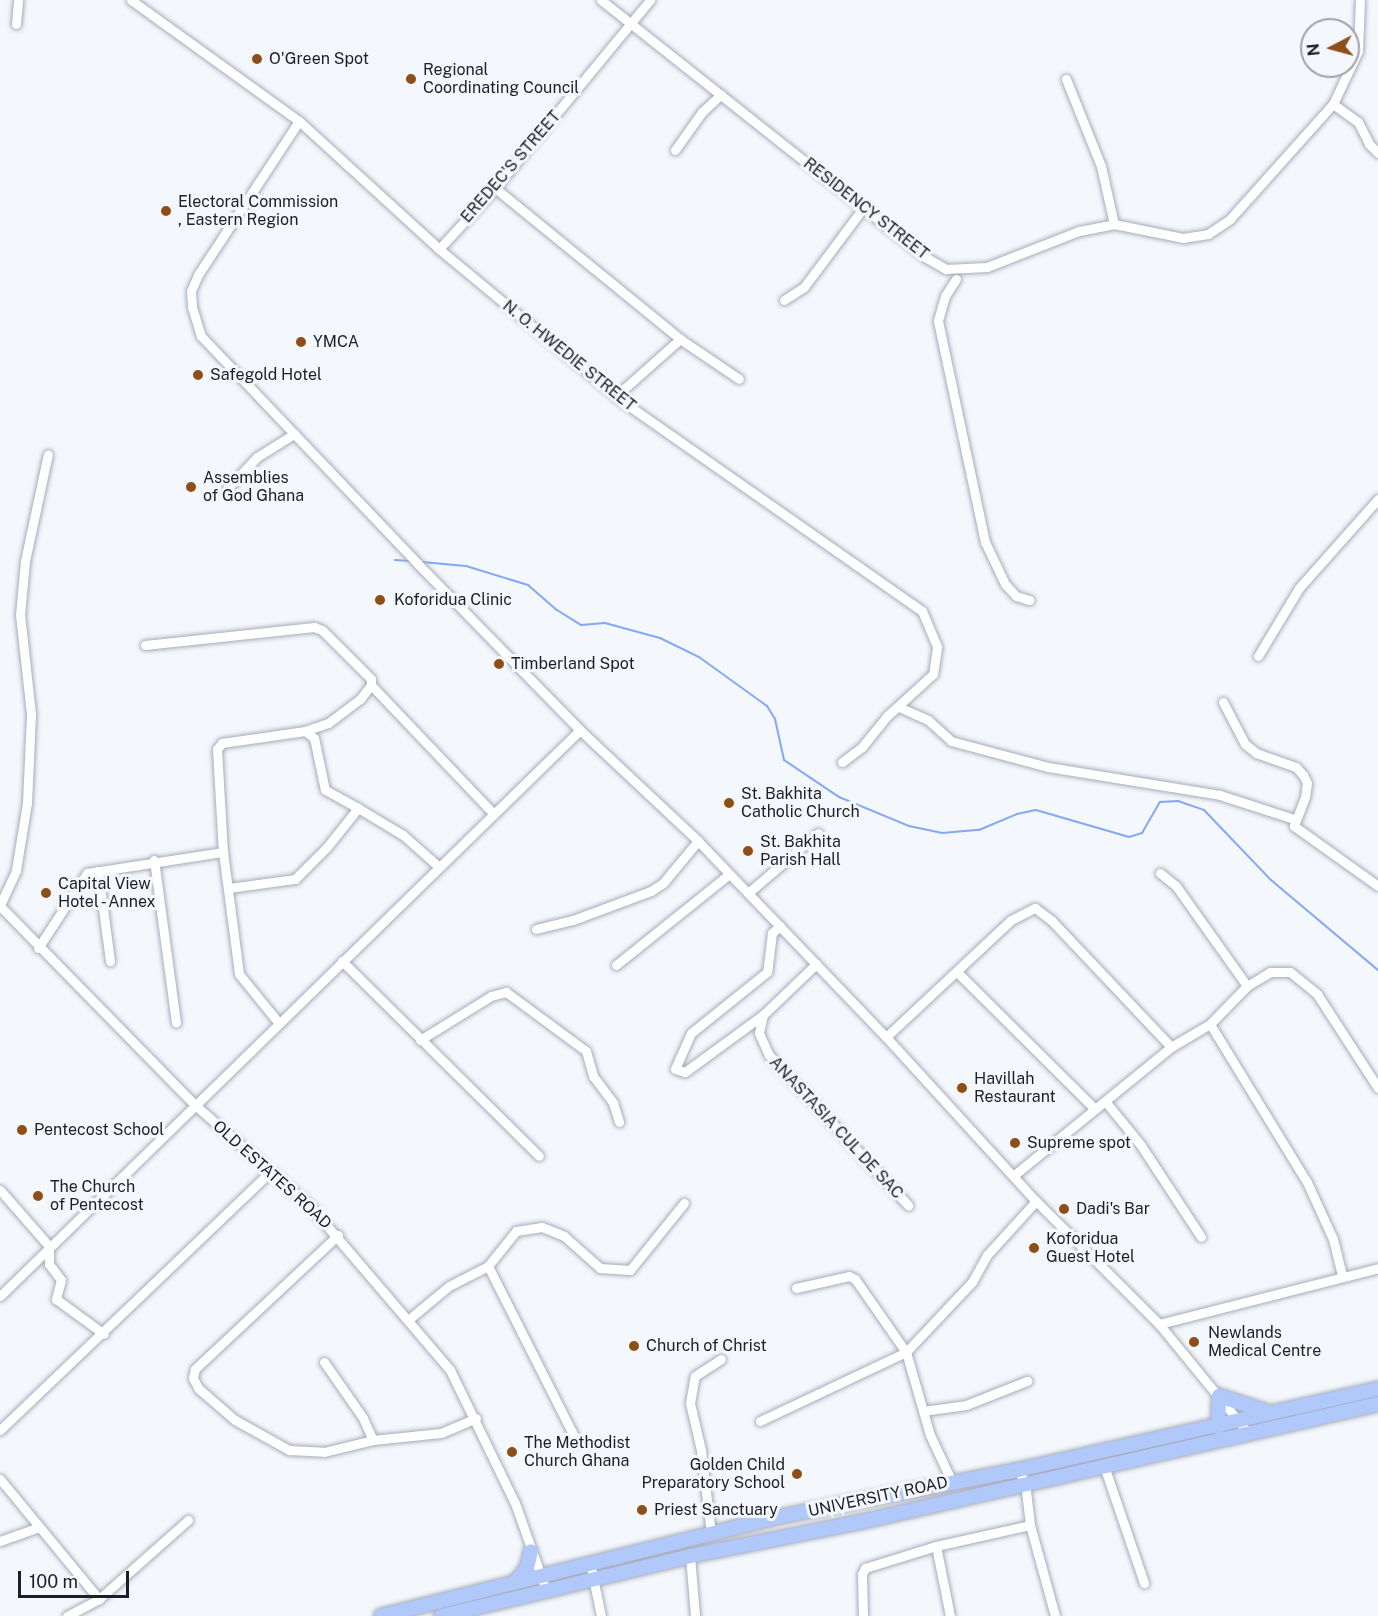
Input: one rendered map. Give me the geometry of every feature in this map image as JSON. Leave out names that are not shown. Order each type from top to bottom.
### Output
[{"type":"highway","name":"UNIVERSITY ROAD","points":[[441,1616],[690,1556],[865,1521],[1022,1476],[1268,1412],[1378,1389]]},
{"type":"highway","points":[[1218,1426],[1219,1396],[1268,1412]]},
{"type":"highway","name":"UNIVERSITY ROAD","points":[[381,1616],[711,1534],[952,1482],[1104,1466],[1378,1404]]},
{"type":"highway","points":[[516,1581],[527,1568],[531,1551]]},
{"type":"street","points":[[16,24],[18,0]]},
{"type":"street","name":"N. O. HWEDIE STREET","points":[[131,0],[299,121],[439,249],[616,396],[922,611],[937,647],[937,664],[933,674],[887,716],[862,747],[842,762]]},
{"type":"street","name":"RESIDENCY STREET","points":[[601,0],[925,257],[946,269],[987,267],[1079,231],[1114,224],[1183,238],[1208,234],[1230,219],[1334,104],[1358,51],[1360,0]]},
{"type":"street","name":"EREDEC'S STREET","points":[[439,249],[495,188],[633,24],[650,0]]},
{"type":"street","points":[[1066,79],[1101,166],[1114,224]]},
{"type":"street","points":[[675,150],[702,112],[721,94]]},
{"type":"street","points":[[1334,104],[1358,122],[1369,144],[1378,153]]},
{"type":"street","points":[[299,121],[206,257],[191,291],[201,336],[410,556],[580,730],[698,841],[886,1037],[1036,1201],[1159,1324],[1249,1434]]},
{"type":"street","points":[[495,188],[680,339],[739,379]]},
{"type":"street","points":[[784,300],[804,287],[863,208]]},
{"type":"street","points":[[956,279],[945,296],[938,321],[985,542],[1005,584],[1016,596],[1029,600]]},
{"type":"street","points":[[616,396],[680,339]]},
{"type":"street","points":[[227,489],[257,457],[294,434]]},
{"type":"street","points":[[1,910],[16,870],[27,803],[31,714],[20,615],[25,561],[48,454]]},
{"type":"street","points":[[1258,656],[1299,588],[1378,499]]},
{"type":"street","points":[[145,645],[314,627],[322,630],[371,679],[371,686],[492,812]]},
{"type":"street","points":[[278,1022],[240,979],[223,852],[218,746],[304,731],[336,719],[371,686]]},
{"type":"street","points":[[1223,702],[1245,744],[1256,753],[1296,768],[1303,775],[1307,783],[1305,797],[1294,819],[1294,826],[1378,886]]},
{"type":"street","points":[[899,707],[928,720],[951,741],[1048,767],[1220,795],[1294,819]]},
{"type":"street","points":[[0,1296],[439,867],[492,812],[580,730]]},
{"type":"street","points":[[304,731],[314,738],[326,790],[403,835],[439,867]]},
{"type":"street","points":[[229,888],[295,879],[327,847],[358,808]]},
{"type":"street","points":[[748,893],[818,833]]},
{"type":"street","points":[[536,928],[573,920],[651,891],[663,883],[698,841]]},
{"type":"street","points":[[38,948],[82,878],[98,871],[154,860],[223,852]]},
{"type":"street","points":[[154,860],[176,1023]]},
{"type":"street","points":[[98,871],[110,962]]},
{"type":"street","points":[[1160,873],[1176,886],[1247,987]]},
{"type":"street","points":[[616,965],[729,874]]},
{"type":"street","points":[[886,1037],[1011,920],[1035,908],[1052,921],[1171,1047]]},
{"type":"street","name":"OLD ESTATES ROAD","points":[[1,910],[194,1104],[338,1235],[450,1370],[476,1418],[515,1503],[546,1590]]},
{"type":"street","points":[[780,926],[772,933],[767,972],[692,1033],[675,1069],[685,1072],[763,1015],[816,964]]},
{"type":"street","points":[[342,961],[539,1156]]},
{"type":"street","points":[[1013,1176],[1171,1047],[1210,1024],[1247,987],[1263,975],[1281,970],[1306,982],[1329,1009],[1378,1088]]},
{"type":"street","points":[[957,972],[1095,1109]]},
{"type":"street","points":[[420,1040],[490,996],[506,992],[586,1051],[593,1076],[613,1103],[619,1122]]},
{"type":"street","name":"ANASTASIA CUL DE SAC","points":[[763,1015],[759,1033],[769,1055],[908,1205]]},
{"type":"street","points":[[1210,1024],[1314,1197],[1333,1239],[1342,1275]]},
{"type":"street","points":[[1105,1101],[1134,1135],[1202,1237]]},
{"type":"street","points":[[0,1430],[104,1334],[270,1172]]},
{"type":"street","points":[[0,1190],[49,1246],[49,1264],[61,1280],[56,1299],[104,1334]]},
{"type":"street","points":[[760,1421],[906,1352],[972,1282],[987,1255],[1036,1201]]},
{"type":"street","points":[[408,1320],[448,1286],[488,1266],[516,1231],[542,1227],[564,1236],[600,1268],[630,1270],[684,1203]]},
{"type":"street","points":[[338,1235],[195,1369],[193,1378],[198,1389],[235,1420],[289,1450],[324,1452],[373,1440],[441,1433],[476,1418]]},
{"type":"street","points":[[488,1266],[578,1442]]},
{"type":"street","points":[[1159,1324],[1342,1275],[1378,1268]]},
{"type":"street","points":[[796,1288],[853,1277],[906,1352],[923,1411],[952,1482]]},
{"type":"street","points":[[711,1534],[701,1450],[690,1403],[695,1376],[721,1359]]},
{"type":"street","points":[[324,1362],[358,1410],[373,1440]]},
{"type":"street","points":[[923,1411],[966,1405],[1027,1381]]},
{"type":"street","points":[[1104,1466],[1144,1583]]},
{"type":"street","points":[[1022,1476],[1030,1525],[1055,1616]]},
{"type":"street","points":[[0,1479],[99,1599]]},
{"type":"street","points":[[67,1616],[99,1599],[188,1520]]},
{"type":"street","points":[[863,1616],[862,1574],[866,1568],[936,1546],[1030,1525]]},
{"type":"street","points":[[0,1541],[39,1527]]},
{"type":"street","points":[[936,1546],[950,1616]]},
{"type":"street","points":[[690,1556],[695,1616]]},
{"type":"street","points":[[590,1563],[601,1616]]},
{"type":"waterway","points":[[395,560],[410,561]]},
{"type":"waterway","points":[[422,562],[466,566],[528,585],[557,610],[581,625],[605,623],[660,638],[699,657],[767,706],[775,719],[784,760],[839,797],[909,826],[942,833],[979,830],[1017,814],[1036,810],[1129,837],[1142,833],[1160,802],[1178,801],[1204,810],[1271,880],[1378,970]]},
{"type":"place","name":"O'Green Spot","points":[[257,59]]},
{"type":"place","name":"Regional Coordinating Council","points":[[411,79]]},
{"type":"place","name":"Electoral Commission , Eastern Region","points":[[166,211]]},
{"type":"place","name":"YMCA","points":[[301,342]]},
{"type":"place","name":"Safegold Hotel","points":[[198,375]]},
{"type":"place","name":"Assemblies of God Ghana","points":[[191,487]]},
{"type":"place","name":"Koforidua Clinic","points":[[380,600]]},
{"type":"place","name":"Timberland Spot","points":[[499,664]]},
{"type":"place","name":"St. Bakhita Catholic Church","points":[[729,803]]},
{"type":"place","name":"St. Bakhita Parish Hall","points":[[748,851]]},
{"type":"place","name":"Capital View Hotel - Annex","points":[[46,893]]},
{"type":"place","name":"Havillah Restaurant","points":[[962,1088]]},
{"type":"place","name":"Pentecost School","points":[[22,1130]]},
{"type":"place","name":"Supreme spot","points":[[1015,1143]]},
{"type":"place","name":"The Church of Pentecost","points":[[38,1196]]},
{"type":"place","name":"Dadi's Bar","points":[[1064,1209]]},
{"type":"place","name":"Koforidua Guest Hotel","points":[[1034,1248]]},
{"type":"place","name":"Newlands Medical Centre","points":[[1194,1342]]},
{"type":"place","name":"Church of Christ","points":[[634,1346]]},
{"type":"place","name":"The Methodist Church Ghana","points":[[512,1452]]},
{"type":"place","name":"Golden Child Preparatory School","points":[[797,1474]]},
{"type":"place","name":"Priest Sanctuary","points":[[642,1510]]}]
